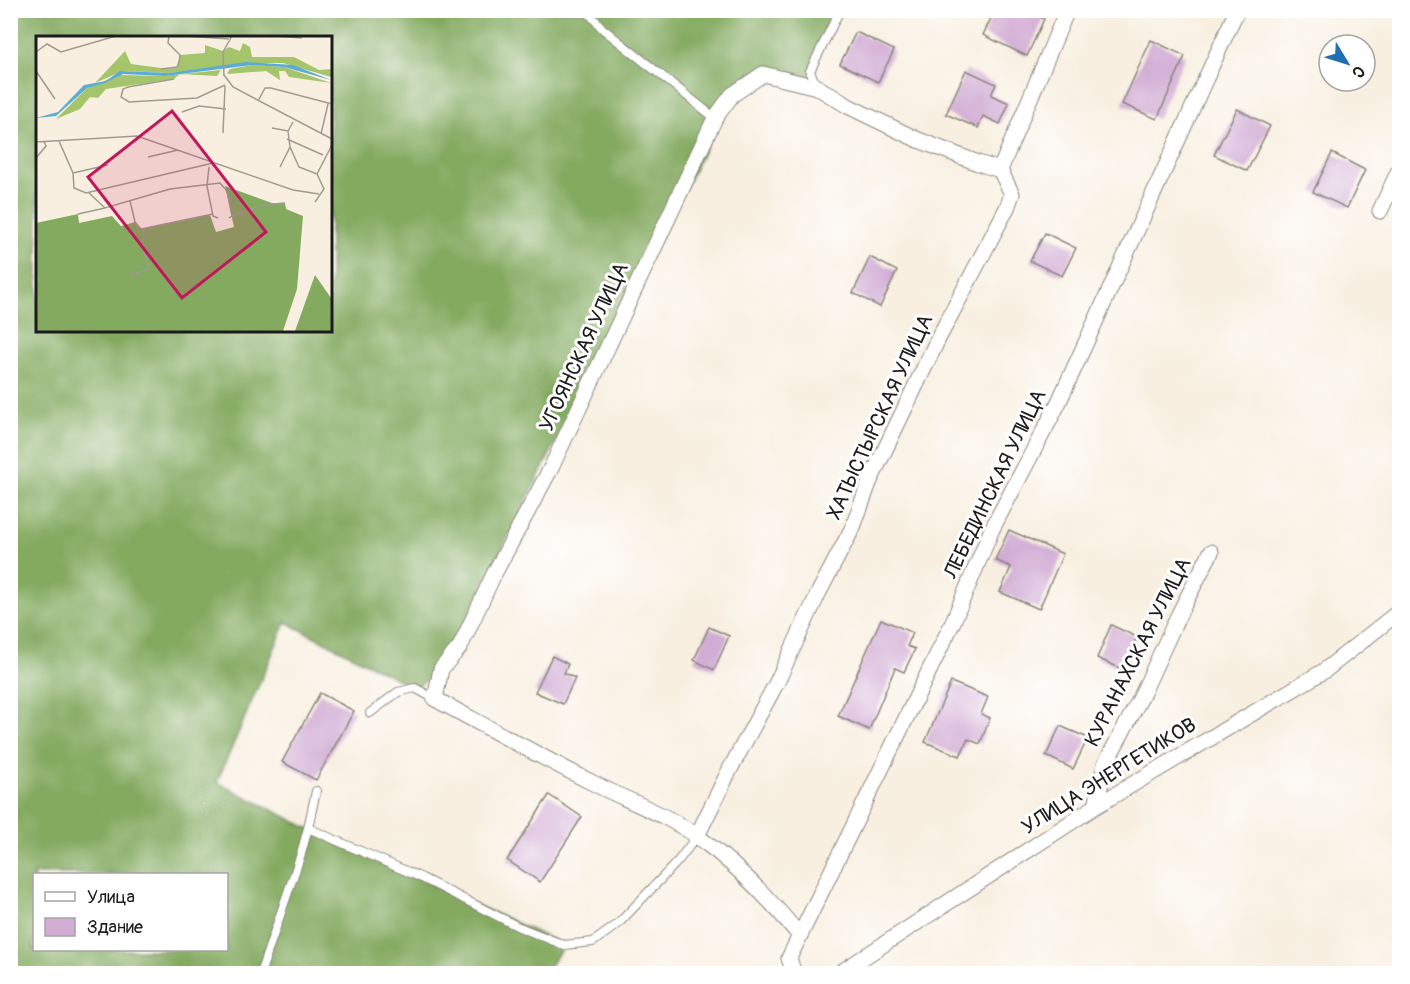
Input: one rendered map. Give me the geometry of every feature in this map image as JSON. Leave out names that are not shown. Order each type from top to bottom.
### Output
[{"type":"street","points":[[1000,170],[1067,10]]},
{"type":"street","name":"ЛЕБЕДИНСКАЯ УЛИЦА","points":[[794,974],[789,958],[952,624],[992,529],[1056,406],[1237,10]]},
{"type":"street","name":"УГОЯНСКАЯ УЛИЦА","points":[[435,699],[441,669],[460,647],[494,574],[551,468],[715,118],[732,95],[763,74],[817,87],[848,106],[916,139],[1000,170]]},
{"type":"street","points":[[1380,211],[1400,168]]},
{"type":"street","name":"ХАТЫСТЫРСКАЯ УЛИЦА","points":[[697,836],[777,682],[853,527],[869,483],[1007,208],[1012,194],[1000,170]]},
{"type":"street","name":"КУРАНАХСКАЯ УЛИЦА","points":[[1096,806],[1105,764],[1140,699],[1179,614],[1211,552]]},
{"type":"street","name":"УЛИЦА ЭНЕРГЕТИКОВ","points":[[838,974],[1096,806],[1324,670],[1400,611]]},
{"type":"street","points":[[435,699],[549,761],[662,814],[697,836],[728,861],[775,906],[800,936]]},
{"type":"lane","points":[[586,10],[603,29],[715,118]]},
{"type":"lane","points":[[817,87],[810,70],[840,10]]},
{"type":"lane","points":[[370,713],[398,692],[415,688],[435,699]]},
{"type":"lane","points":[[260,974],[301,854],[316,791]]},
{"type":"lane","points":[[308,828],[422,878],[519,927],[564,945],[593,942],[618,924],[678,861],[697,836]]},
{"type":"green space","points":[[10,11],[840,11],[810,70],[817,87],[763,74],[732,95],[441,669],[415,688],[286,622],[217,782],[308,828],[564,945],[549,967],[540,973],[11,973]]},
{"type":"building","points":[[995,10],[1025,10],[1044,19],[1027,56],[983,35]]},
{"type":"building","points":[[856,32],[894,50],[878,82],[840,64]]},
{"type":"building","points":[[1151,40],[1185,56],[1157,119],[1122,104]]},
{"type":"building","points":[[966,70],[996,84],[991,95],[1009,103],[1000,124],[983,116],[978,128],[946,114]]},
{"type":"building","points":[[1237,109],[1270,126],[1247,171],[1214,155]]},
{"type":"building","points":[[1332,153],[1365,170],[1347,208],[1313,192]]},
{"type":"building","points":[[1045,233],[1076,248],[1062,276],[1030,261]]},
{"type":"building","points":[[870,257],[897,271],[880,307],[853,293]]},
{"type":"building","points":[[1009,530],[1063,554],[1039,609],[1000,592],[1011,567],[995,560]]},
{"type":"building","points":[[881,619],[913,633],[907,646],[915,649],[904,672],[895,668],[869,730],[838,716]]},
{"type":"building","points":[[1111,625],[1137,637],[1122,669],[1097,658]]},
{"type":"building","points":[[709,627],[729,636],[714,670],[694,660]]},
{"type":"building","points":[[552,656],[568,664],[564,673],[575,678],[563,704],[535,692]]},
{"type":"building","points":[[951,682],[988,697],[981,714],[990,718],[980,744],[968,739],[960,756],[925,742]]},
{"type":"building","points":[[320,693],[354,711],[316,780],[282,762]]},
{"type":"building","points":[[1060,726],[1088,738],[1073,769],[1046,756]]},
{"type":"building","points":[[549,795],[582,817],[540,882],[507,860]]}]
